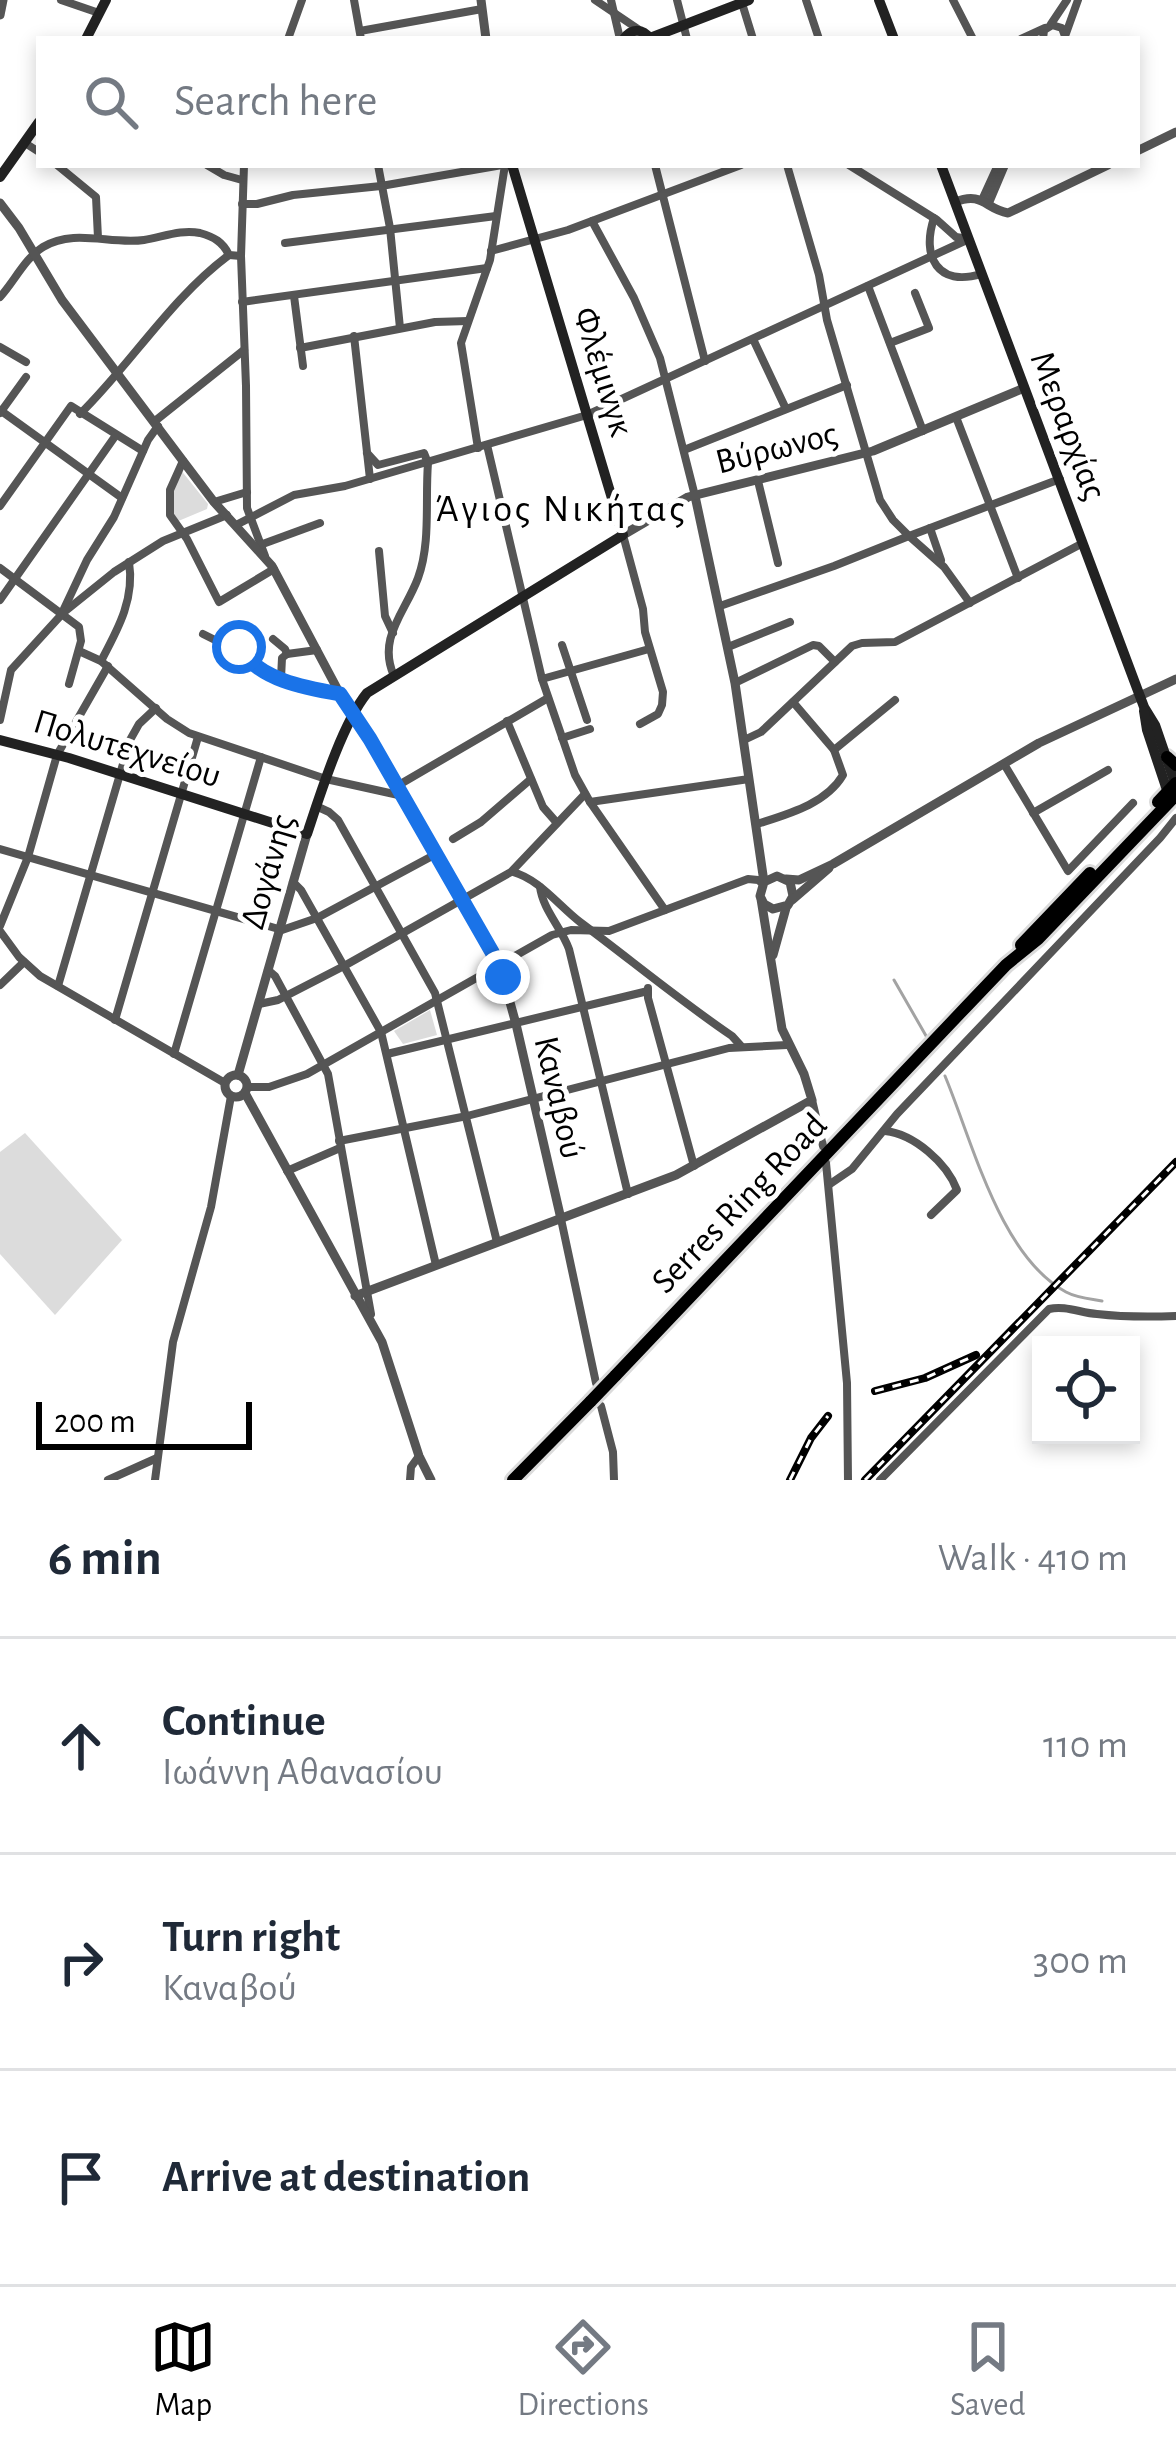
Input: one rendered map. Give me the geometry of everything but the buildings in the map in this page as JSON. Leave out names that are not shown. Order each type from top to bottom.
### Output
[{"type":"main road","points":[[89,36],[106,0]]},
{"type":"main road","points":[[879,0],[893,36]]},
{"type":"main road","points":[[651,36],[744,1]]},
{"type":"main road","points":[[0,176],[36,127]]},
{"type":"main road","name":"Φλέμινγκ","points":[[507,168],[535,241],[623,535]]},
{"type":"main road","name":"Μεραρχίας","points":[[942,168],[1142,702],[1171,761],[1174,796]]},
{"type":"main road","name":"Βύρωνος","points":[[369,692],[623,535]]},
{"type":"main road","name":"Δογάνης","points":[[308,834],[326,779],[362,698],[369,692]]},
{"type":"main road","name":"Μεραρχίας","points":[[1142,702],[1147,730],[1174,796]]},
{"type":"main road","name":"Πολυτεχνείου","points":[[0,740],[308,834]]},
{"type":"main road","name":"Serres Ring Road","points":[[514,1480],[596,1404],[615,1376],[1006,965],[1047,930],[1174,796]]},
{"type":"street","points":[[0,15],[3,0]]},
{"type":"street","points":[[61,0],[100,13]]},
{"type":"street","points":[[289,36],[302,0]]},
{"type":"street","points":[[353,0],[360,35],[482,5],[486,36]]},
{"type":"street","points":[[595,0],[647,36]]},
{"type":"street","points":[[611,0],[621,36]]},
{"type":"street","points":[[677,0],[686,36]]},
{"type":"street","points":[[806,0],[818,36]]},
{"type":"street","points":[[953,0],[971,36]]},
{"type":"street","points":[[744,1],[751,36]]},
{"type":"street","points":[[1028,36],[1047,27],[1076,1]]},
{"type":"street","points":[[1066,36],[1076,1]]},
{"type":"street","points":[[1047,27],[1059,26],[1064,36]]},
{"type":"street","points":[[1044,36],[1047,27]]},
{"type":"street","points":[[1140,149],[1176,131]]},
{"type":"street","points":[[26,143],[36,150]]},
{"type":"street","points":[[61,168],[96,197],[98,238]]},
{"type":"street","points":[[212,168],[242,180]]},
{"type":"street","points":[[244,168],[247,492],[249,518],[265,557]]},
{"type":"street","points":[[378,168],[400,328]]},
{"type":"street","points":[[242,204],[488,168]]},
{"type":"street","points":[[505,168],[487,268],[461,339],[461,355],[541,676],[562,738],[587,798],[665,910]]},
{"type":"street","points":[[656,168],[705,361]]},
{"type":"street","points":[[491,251],[535,241],[733,168]]},
{"type":"street","points":[[788,168],[880,500],[892,520],[944,567],[970,603]]},
{"type":"street","points":[[985,201],[1000,168]]},
{"type":"street","points":[[955,202],[985,201],[1008,213],[1102,168]]},
{"type":"street","points":[[862,169],[956,237],[969,239]]},
{"type":"street","name":"Καναβού","points":[[0,203],[70,312],[214,502],[274,569],[340,694],[499,965],[517,1024],[596,1383]]},
{"type":"street","points":[[285,243],[496,216]]},
{"type":"street","points":[[934,218],[929,237],[937,267],[951,275],[981,274]]},
{"type":"street","points":[[592,221],[634,298],[667,380],[735,683],[780,1019],[804,1074],[823,1146]]},
{"type":"street","points":[[0,297],[34,254],[66,239],[144,240],[197,233],[220,242],[229,255]]},
{"type":"street","points":[[236,525],[294,495],[334,489],[587,415],[969,239]]},
{"type":"street","points":[[80,414],[212,268],[229,255],[241,256]]},
{"type":"street","points":[[242,302],[487,268]]},
{"type":"street","points":[[868,286],[923,430]]},
{"type":"street","points":[[890,343],[929,328],[915,292]]},
{"type":"street","points":[[294,296],[303,366]]},
{"type":"street","points":[[301,348],[435,322],[468,321]]},
{"type":"street","points":[[353,336],[370,479]]},
{"type":"street","points":[[753,339],[786,409]]},
{"type":"street","points":[[0,347],[26,362]]},
{"type":"street","points":[[63,613],[84,566],[109,528],[156,424],[244,350]]},
{"type":"street","points":[[26,377],[0,411],[122,498]]},
{"type":"street","points":[[684,450],[847,386]]},
{"type":"street","name":"Βύρωνος","points":[[623,535],[682,500],[868,453],[1024,388]]},
{"type":"street","points":[[0,506],[71,406],[143,451]]},
{"type":"street","points":[[956,417],[1018,578]]},
{"type":"street","points":[[0,600],[116,435]]},
{"type":"street","points":[[367,453],[378,465],[424,454],[428,463],[422,566],[387,648],[394,678]]},
{"type":"street","points":[[182,461],[173,479],[171,518],[219,602],[274,569]]},
{"type":"street","points":[[720,606],[1060,479]]},
{"type":"street","points":[[758,481],[778,563]]},
{"type":"street","points":[[214,502],[247,492]]},
{"type":"street","points":[[0,720],[10,670],[63,613],[129,562],[182,532],[227,515]]},
{"type":"street","points":[[260,545],[320,523]]},
{"type":"street","points":[[930,528],[944,567]]},
{"type":"street","name":"Φλέμινγκ","points":[[623,535],[663,700],[658,713],[640,724]]},
{"type":"street","points":[[744,740],[757,735],[856,644],[895,642],[1083,543]]},
{"type":"street","points":[[379,551],[385,616],[392,633]]},
{"type":"street","points":[[129,562],[127,604],[104,664],[57,754],[28,857],[0,928],[24,962],[58,986],[226,1083]]},
{"type":"street","points":[[0,568],[80,627],[69,684]]},
{"type":"street","points":[[728,647],[790,622]]},
{"type":"street","points":[[233,633],[249,662],[281,678],[340,694],[369,692]]},
{"type":"street","points":[[202,634],[242,653]]},
{"type":"street","points":[[273,639],[286,654]]},
{"type":"street","points":[[562,645],[588,725],[562,738]]},
{"type":"street","points":[[735,683],[813,645],[835,662]]},
{"type":"street","points":[[541,676],[649,649]]},
{"type":"street","points":[[281,678],[286,654],[317,650]]},
{"type":"street","points":[[79,651],[104,664],[178,727],[198,737],[326,779],[400,791],[548,698]]},
{"type":"street","points":[[762,890],[774,876],[800,880],[833,864],[1068,728],[1142,702],[1176,679]]},
{"type":"street","points":[[835,750],[895,700]]},
{"type":"street","points":[[757,824],[820,800],[843,775],[835,750],[793,702]]},
{"type":"street","points":[[58,986],[134,731],[156,708]]},
{"type":"street","points":[[508,721],[543,807],[556,824]]},
{"type":"street","points":[[115,1019],[198,737]]},
{"type":"street","points":[[174,1054],[261,757]]},
{"type":"street","points":[[1004,764],[1068,871],[1133,803]]},
{"type":"street","points":[[1033,813],[1108,770]]},
{"type":"street","points":[[453,839],[481,822],[532,778]]},
{"type":"street","points":[[259,1004],[271,1004],[344,966],[512,872],[587,798],[750,778]]},
{"type":"street","points":[[830,1184],[853,1169],[897,1114],[1160,838],[1174,796]]},
{"type":"street","points":[[316,806],[337,819],[437,999],[497,1242]]},
{"type":"street","name":"Δογάνης","points":[[238,1075],[308,834]]},
{"type":"street","points":[[1160,838],[1176,835]]},
{"type":"street","points":[[0,849],[280,929],[316,918],[436,854]]},
{"type":"street","points":[[760,852],[793,891],[772,960]]},
{"type":"street","points":[[741,883],[755,869],[760,852]]},
{"type":"street","points":[[431,1480],[360,1294],[287,1172],[246,1090],[245,1079],[232,1076],[226,1083],[231,1096],[238,1097],[246,1090],[277,1085],[324,1065],[562,931],[609,932],[754,879],[773,909],[789,903],[833,864]]},
{"type":"street","points":[[512,872],[523,874],[741,1046]]},
{"type":"street","points":[[293,882],[381,1032],[436,1265]]},
{"type":"street","points":[[540,887],[568,949],[628,1194]]},
{"type":"street","points":[[0,895],[11,898]]},
{"type":"street","points":[[0,985],[24,962]]},
{"type":"street","points":[[268,970],[329,1077],[365,1275],[360,1294]]},
{"type":"street","points":[[652,980],[648,992],[694,1166]]},
{"type":"street","points":[[386,1054],[648,992]]},
{"type":"street","points":[[287,1172],[340,1144],[741,1046],[788,1045]]},
{"type":"street","points":[[155,1480],[173,1342],[211,1208],[231,1096]]},
{"type":"street","points":[[360,1294],[694,1166],[812,1100]]},
{"type":"street","points":[[885,1132],[901,1133],[950,1174],[957,1190],[931,1215]]},
{"type":"street","points":[[826,1163],[847,1383],[848,1480]]},
{"type":"street","points":[[880,1480],[1049,1309],[1176,1316]]},
{"type":"street","points":[[596,1404],[613,1452],[614,1480]]},
{"type":"street","points":[[410,1480],[411,1467],[419,1456]]},
{"type":"street","points":[[108,1480],[158,1458]]},
{"type":"shaded area","points":[[180,469],[208,504],[207,509],[176,522],[172,502]]},
{"type":"shaded area","points":[[430,1010],[437,1035],[403,1044],[394,1031]]},
{"type":"shaded area","points":[[25,1133],[122,1240],[55,1315],[0,1254],[0,1152]]},
{"type":"waterway","points":[[894,980],[929,1041]]},
{"type":"waterway","points":[[945,1076],[991,1196],[1023,1252],[1066,1292],[1102,1301]]},
{"type":"railway","points":[[865,1480],[1176,1162]]},
{"type":"railway","points":[[875,1391],[925,1378],[976,1355]]},
{"type":"railway","points":[[790,1480],[828,1416]]},
{"type":"district","name":"Άγιος Νικήτας","points":[[561,507]]},
{"type":"route","points":[[239,647],[249,662],[271,675],[340,694],[503,977]]}]
